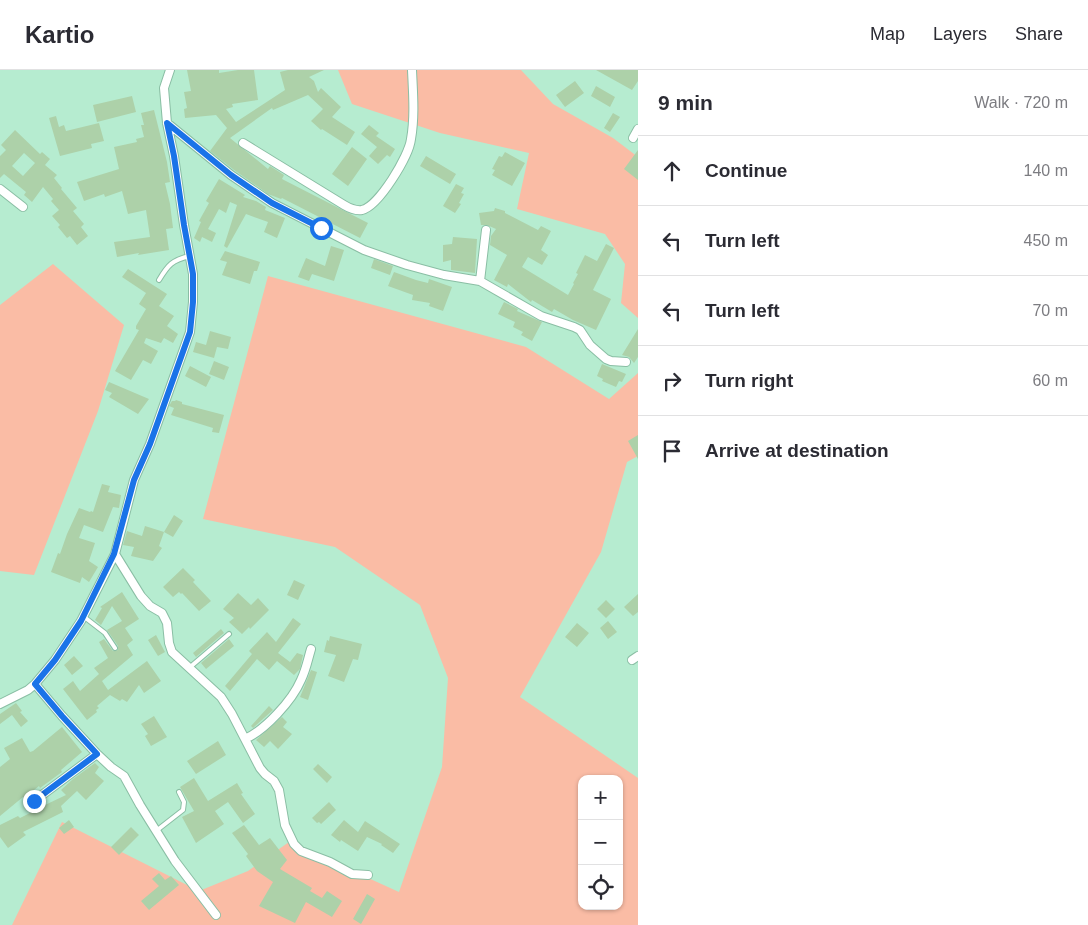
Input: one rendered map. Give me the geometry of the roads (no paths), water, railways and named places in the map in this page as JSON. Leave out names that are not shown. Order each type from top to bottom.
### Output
[{"type":"street","points":[[0,704],[28,690],[35,684],[55,660],[83,616],[114,554],[134,480],[150,444],[190,332],[193,274],[167,123],[164,88],[170,70]]},
{"type":"street","points":[[243,143],[344,205],[356,210],[363,210],[390,184],[411,142],[414,102],[412,70]]},
{"type":"street","points":[[167,123],[231,175],[272,203],[364,250],[444,275],[480,281],[541,316],[580,330],[590,345],[611,361],[626,362]]},
{"type":"street","points":[[633,138],[638,128]]},
{"type":"street","points":[[0,189],[23,207]]},
{"type":"street","points":[[480,281],[486,230]]},
{"type":"street","points":[[114,554],[141,596],[150,606],[162,613],[167,623],[172,652],[221,697],[260,768],[274,780],[279,790],[285,825],[294,844],[301,851],[330,862],[352,874],[368,875]]},
{"type":"street","points":[[245,739],[256,734],[286,702],[302,679],[311,649]]},
{"type":"street","points":[[35,684],[97,754],[124,776],[156,831],[193,886],[216,915]]},
{"type":"street","points":[[34,801],[97,754]]},
{"type":"lane","points":[[159,280],[172,262],[178,258],[190,256]]},
{"type":"lane","points":[[83,616],[105,633],[115,648]]},
{"type":"lane","points":[[189,668],[229,634]]},
{"type":"lane","points":[[156,831],[183,810],[184,802],[179,792]]}]
